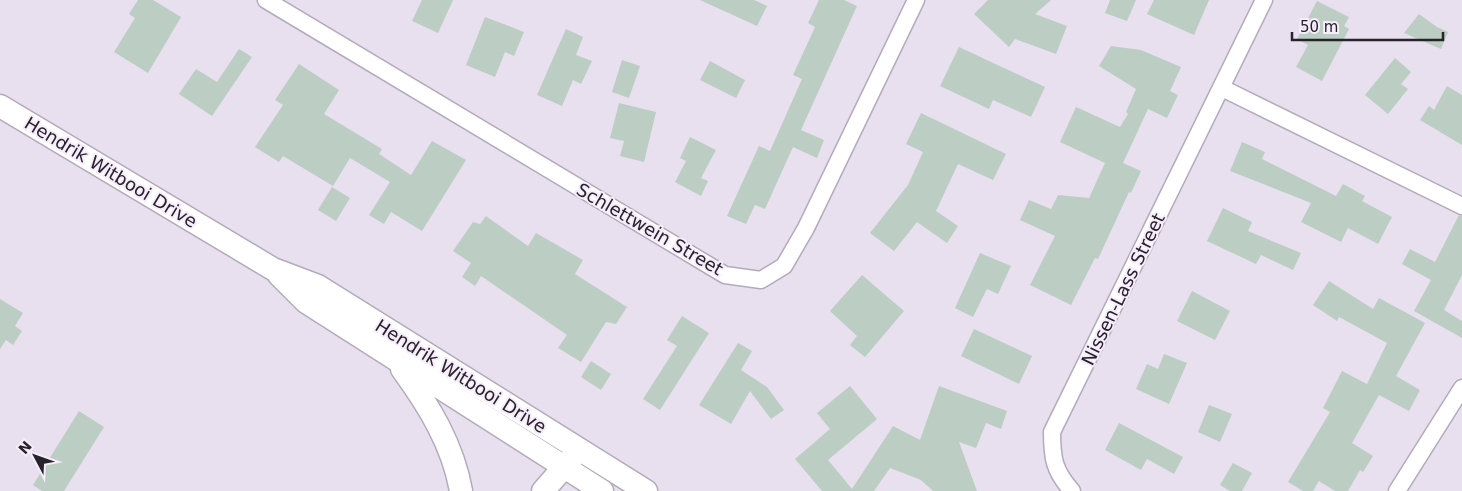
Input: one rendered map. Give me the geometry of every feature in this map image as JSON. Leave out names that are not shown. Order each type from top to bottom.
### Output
[{"type":"main road","name":"Hendrik Witbooi Drive","points":[[0,106],[273,269],[318,286],[579,451],[646,491]]},
{"type":"main road","name":"Hendrik Witbooi Drive","points":[[273,269],[306,302],[563,468],[602,491]]},
{"type":"main road","points":[[395,360],[436,420],[458,472],[461,491]]},
{"type":"main road","points":[[543,491],[579,451]]},
{"type":"street","name":"Schlettwein Street","points":[[266,0],[726,275],[761,280],[784,266],[806,228],[916,0]]},
{"type":"street","name":"Nissen-Lass Street","points":[[1072,491],[1062,480],[1052,458],[1052,432],[1264,0]]},
{"type":"street","points":[[1222,88],[1462,206]]},
{"type":"street","points":[[1397,491],[1462,388]]},
{"type":"building","points":[[138,0],[153,0],[181,17],[148,73],[114,52],[135,18],[129,14]]},
{"type":"building","points":[[422,0],[453,0],[438,33],[412,21]]},
{"type":"building","points":[[700,0],[754,0],[767,6],[757,26]]},
{"type":"building","points":[[819,0],[844,0],[857,6],[801,130],[824,140],[817,158],[793,147],[765,209],[755,205],[746,224],[727,216],[759,146],[770,151],[802,79],[793,75],[815,27],[808,23]]},
{"type":"building","points":[[988,0],[1051,0],[1035,14],[1067,26],[1056,54],[1015,39],[1009,47],[974,14]]},
{"type":"building","points":[[1110,0],[1136,0],[1127,21],[1105,13]]},
{"type":"building","points":[[1154,0],[1209,0],[1194,35],[1147,14]]},
{"type":"building","points":[[1317,1],[1349,17],[1344,26],[1349,29],[1322,81],[1296,67],[1308,45],[1297,39]]},
{"type":"building","points":[[1419,14],[1437,27],[1448,32],[1441,49],[1404,33]]},
{"type":"building","points":[[485,17],[524,32],[514,56],[505,52],[495,77],[466,65]]},
{"type":"building","points":[[566,29],[583,37],[576,55],[592,61],[581,84],[573,80],[562,106],[537,95]]},
{"type":"building","points":[[1111,46],[1141,50],[1181,67],[1170,91],[1178,95],[1167,118],[1148,109],[1123,163],[1141,171],[1131,193],[1129,192],[1098,259],[1095,258],[1071,305],[1030,285],[1055,236],[1020,220],[1029,200],[1051,209],[1058,195],[1089,198],[1105,163],[1060,142],[1076,107],[1120,127],[1128,114],[1126,112],[1136,89],[1099,66]]},
{"type":"building","points":[[959,47],[1045,87],[1031,117],[993,100],[989,109],[940,86]]},
{"type":"building","points":[[239,49],[252,57],[212,116],[179,94],[196,69],[217,82]]},
{"type":"building","points":[[1395,58],[1411,72],[1401,84],[1408,89],[1388,114],[1365,95]]},
{"type":"building","points":[[622,60],[640,66],[629,98],[612,92]]},
{"type":"building","points":[[710,61],[745,80],[736,98],[700,80]]},
{"type":"building","points":[[299,64],[339,90],[324,114],[382,149],[379,154],[411,175],[432,141],[466,160],[422,231],[391,212],[384,224],[369,215],[390,182],[350,158],[333,186],[283,156],[279,162],[255,147],[283,105],[275,100]]},
{"type":"building","points":[[1447,86],[1462,95],[1462,145],[1420,120],[1429,106],[1434,110]]},
{"type":"building","points":[[619,103],[656,112],[644,162],[620,156],[624,141],[610,138]]},
{"type":"building","points":[[921,113],[1006,154],[993,180],[958,164],[936,211],[958,226],[947,243],[917,222],[894,251],[870,233],[908,185],[923,152],[906,144]]},
{"type":"building","points":[[690,137],[716,150],[701,178],[708,181],[701,196],[675,182],[686,161],[680,158]]},
{"type":"building","points":[[1242,142],[1265,152],[1262,159],[1336,196],[1343,184],[1365,196],[1362,201],[1392,217],[1378,244],[1348,228],[1341,242],[1301,222],[1311,203],[1230,171]]},
{"type":"building","points":[[332,187],[350,198],[336,221],[318,210]]},
{"type":"building","points":[[1223,208],[1252,222],[1248,231],[1301,253],[1293,270],[1261,255],[1256,264],[1207,241]]},
{"type":"building","points":[[1459,215],[1462,216],[1462,275],[1444,310],[1462,321],[1462,338],[1414,311],[1431,280],[1402,264],[1410,249],[1435,262]]},
{"type":"building","points":[[486,216],[528,246],[536,233],[583,260],[575,274],[627,307],[616,324],[606,322],[581,362],[558,348],[567,335],[481,276],[475,286],[462,277],[471,263],[453,251],[473,222],[480,224]]},
{"type":"building","points":[[980,253],[1011,266],[998,294],[987,289],[973,317],[955,308]]},
{"type":"building","points":[[862,275],[904,311],[865,357],[850,345],[857,336],[830,311]]},
{"type":"building","points":[[1329,281],[1373,309],[1379,298],[1425,323],[1396,376],[1420,390],[1409,411],[1379,395],[1352,443],[1373,456],[1363,472],[1360,470],[1348,491],[1335,491],[1319,481],[1313,491],[1303,491],[1288,482],[1330,412],[1323,408],[1342,371],[1367,384],[1387,343],[1339,317],[1337,321],[1313,305]]},
{"type":"building","points":[[1192,291],[1230,311],[1215,340],[1177,321]]},
{"type":"building","points":[[0,299],[23,313],[15,326],[22,331],[13,345],[6,340],[0,349]]},
{"type":"building","points":[[682,316],[709,333],[660,410],[643,399],[677,346],[667,340]]},
{"type":"building","points":[[974,329],[1032,356],[1019,384],[961,356]]},
{"type":"building","points":[[738,343],[752,351],[741,370],[767,387],[784,410],[771,419],[750,391],[731,424],[699,405]]},
{"type":"building","points":[[1164,354],[1187,363],[1169,404],[1136,389],[1147,364],[1158,369]]},
{"type":"building","points":[[591,361],[611,374],[601,390],[581,377]]},
{"type":"building","points":[[850,386],[877,419],[828,460],[852,489],[893,426],[920,440],[939,386],[1007,411],[1001,429],[986,423],[976,448],[959,442],[977,491],[933,491],[921,480],[890,468],[874,491],[822,491],[795,459],[830,429],[817,413]]},
{"type":"building","points":[[1209,405],[1232,414],[1220,442],[1198,432]]},
{"type":"building","points":[[79,411],[104,427],[64,491],[42,491],[33,485]]},
{"type":"building","points":[[1119,423],[1183,457],[1174,474],[1147,459],[1141,470],[1105,450]]},
{"type":"building","points":[[1233,463],[1252,473],[1242,491],[1230,491],[1220,485]]}]
